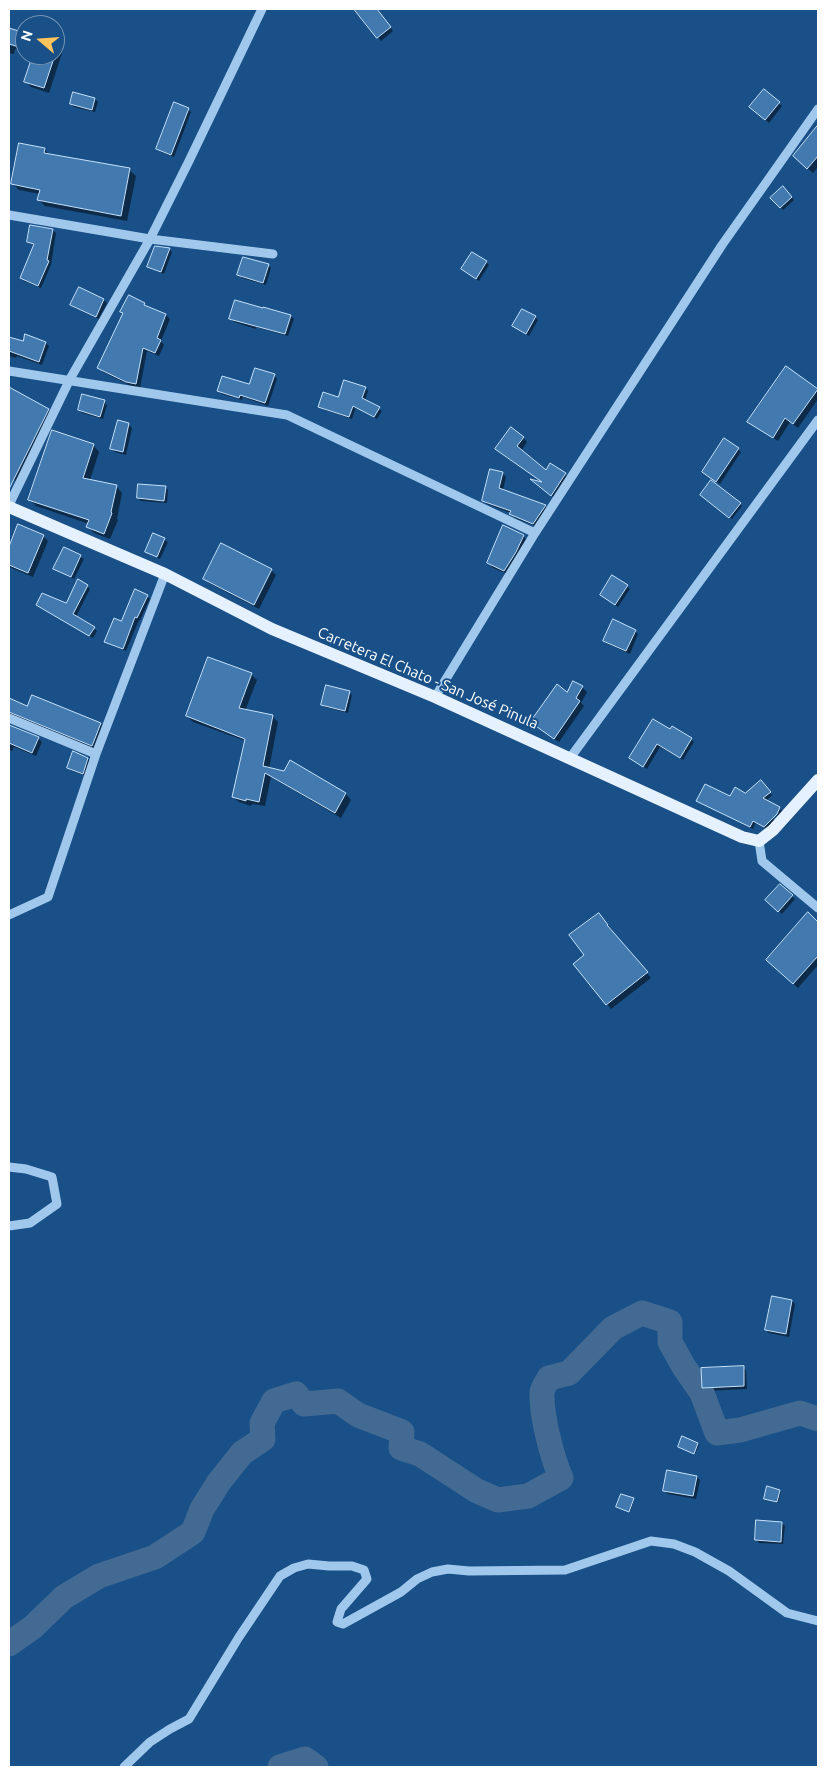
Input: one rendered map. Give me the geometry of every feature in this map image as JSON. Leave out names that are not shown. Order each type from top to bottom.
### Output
[{"type":"main road","name":"Carretera El Chato - San José Pinula","points":[[9,506],[165,574],[272,629],[435,697],[742,838],[758,840]]},
{"type":"main road","points":[[758,840],[773,830],[818,780]]},
{"type":"street","points":[[9,506],[70,380],[150,239],[262,9]]},
{"type":"street","points":[[435,697],[535,533],[722,245],[818,108]]},
{"type":"street","points":[[9,215],[150,239],[273,254]]},
{"type":"street","points":[[9,371],[287,415],[535,533]]},
{"type":"street","points":[[570,758],[818,420]]},
{"type":"street","points":[[9,915],[48,897],[96,754],[165,574]]},
{"type":"street","points":[[9,718],[96,754]]},
{"type":"street","points":[[758,840],[762,861],[818,908]]},
{"type":"street","points":[[9,1167],[26,1169],[52,1176],[57,1204],[30,1223],[9,1226]]},
{"type":"street","points":[[124,1767],[150,1742],[170,1728],[189,1719],[239,1637],[280,1576],[294,1568],[308,1564],[352,1566],[364,1570],[367,1579],[341,1609],[337,1622],[342,1624],[401,1592],[417,1579],[432,1572],[448,1569],[478,1572],[565,1570],[652,1541],[674,1544],[695,1552],[729,1571],[787,1613],[818,1621]]},
{"type":"building","points":[[354,9],[377,9],[391,27],[377,38]]},
{"type":"building","points":[[9,28],[15,30],[15,46],[9,44]]},
{"type":"building","points":[[30,65],[52,65],[44,88],[24,82]]},
{"type":"building","points":[[764,89],[780,102],[765,120],[749,107]]},
{"type":"building","points":[[73,92],[95,98],[92,110],[70,104]]},
{"type":"building","points":[[174,102],[189,108],[171,155],[156,149]]},
{"type":"building","points":[[818,125],[818,156],[807,169],[793,156]]},
{"type":"building","points":[[19,143],[45,148],[44,153],[130,168],[121,216],[37,200],[40,190],[11,184]]},
{"type":"building","points":[[783,186],[792,197],[780,208],[770,198]]},
{"type":"building","points":[[30,225],[53,229],[47,260],[49,261],[38,286],[20,278],[34,244],[27,242]]},
{"type":"building","points":[[155,246],[170,248],[161,272],[147,267]]},
{"type":"building","points":[[472,252],[487,261],[476,279],[461,269]]},
{"type":"building","points":[[243,257],[269,264],[263,283],[237,275]]},
{"type":"building","points":[[79,287],[104,299],[96,317],[70,305]]},
{"type":"building","points":[[129,295],[145,303],[144,305],[166,314],[157,338],[161,340],[155,353],[143,348],[136,384],[126,382],[97,368],[123,313],[120,312]]},
{"type":"building","points":[[235,300],[291,315],[285,334],[229,319]]},
{"type":"building","points":[[522,309],[536,316],[526,334],[512,326]]},
{"type":"building","points":[[25,334],[46,342],[39,362],[9,351],[9,337],[23,341]]},
{"type":"building","points":[[786,366],[818,389],[793,424],[785,418],[773,438],[747,422]]},
{"type":"building","points":[[255,368],[275,374],[265,403],[240,395],[239,398],[217,391],[222,376],[249,384]]},
{"type":"building","points":[[344,380],[366,387],[362,398],[380,407],[374,417],[353,406],[349,417],[318,407],[323,392],[338,397]]},
{"type":"building","points":[[9,387],[49,409],[9,489]]},
{"type":"building","points":[[82,394],[105,400],[100,417],[78,410]]},
{"type":"building","points":[[118,420],[129,423],[123,452],[110,449]]},
{"type":"building","points":[[511,427],[524,437],[517,446],[546,470],[550,463],[566,473],[551,496],[530,479],[542,482],[495,449]]},
{"type":"building","points":[[52,430],[94,444],[83,478],[117,485],[112,513],[104,534],[86,527],[89,520],[28,500]]},
{"type":"building","points":[[724,438],[739,448],[716,482],[702,472]]},
{"type":"building","points":[[490,469],[503,472],[499,488],[546,505],[533,524],[509,514],[511,511],[482,501]]},
{"type":"building","points":[[711,480],[741,503],[729,518],[700,495]]},
{"type":"building","points":[[138,484],[166,486],[164,501],[137,498]]},
{"type":"building","points":[[18,524],[44,535],[28,573],[9,565],[9,547]]},
{"type":"building","points":[[503,525],[524,535],[504,571],[487,563]]},
{"type":"building","points":[[153,533],[165,538],[157,557],[145,552]]},
{"type":"building","points":[[221,543],[272,569],[254,605],[203,579]]},
{"type":"building","points":[[64,547],[81,555],[71,577],[53,569]]},
{"type":"building","points":[[612,575],[628,585],[615,605],[600,595]]},
{"type":"building","points":[[78,579],[88,585],[73,614],[95,627],[89,636],[36,605],[42,593],[66,603]]},
{"type":"building","points":[[135,589],[148,595],[137,618],[135,617],[123,649],[104,642],[114,618],[121,621]]},
{"type":"building","points":[[613,619],[636,630],[626,651],[603,641]]},
{"type":"building","points":[[208,657],[252,673],[239,708],[273,715],[263,766],[284,771],[290,760],[346,793],[335,813],[265,773],[259,802],[232,797],[245,739],[186,716]]},
{"type":"building","points":[[573,681],[583,686],[576,698],[580,701],[554,739],[530,722],[557,684],[567,692]]},
{"type":"building","points":[[326,685],[350,691],[345,711],[321,705]]},
{"type":"building","points":[[32,695],[101,723],[92,746],[9,712],[9,698],[27,706]]},
{"type":"building","points":[[653,719],[670,729],[672,726],[692,738],[680,758],[657,744],[643,767],[629,758]]},
{"type":"building","points":[[9,725],[39,737],[32,753],[9,743]]},
{"type":"building","points":[[73,751],[88,758],[83,774],[67,768]]},
{"type":"building","points":[[761,780],[771,792],[763,798],[780,807],[777,814],[764,827],[753,821],[750,827],[696,801],[705,784],[730,796],[735,787],[745,793]]},
{"type":"building","points":[[780,884],[793,895],[778,912],[765,900]]},
{"type":"building","points":[[808,912],[818,922],[818,956],[793,984],[766,960]]},
{"type":"building","points":[[599,913],[607,925],[648,972],[606,1005],[573,964],[584,955],[569,935]]},
{"type":"building","points":[[772,1296],[792,1300],[786,1334],[765,1330]]},
{"type":"building","points":[[744,1366],[744,1386],[702,1388],[701,1368]]},
{"type":"building","points":[[682,1436],[698,1443],[694,1454],[678,1447]]},
{"type":"building","points":[[667,1470],[697,1476],[693,1496],[663,1491]]},
{"type":"building","points":[[767,1486],[780,1490],[777,1502],[764,1499]]},
{"type":"building","points":[[621,1494],[634,1498],[629,1512],[616,1507]]},
{"type":"building","points":[[756,1520],[782,1522],[781,1542],[755,1540]]},
{"type":"waterway","points":[[9,1644],[33,1627],[64,1597],[99,1576],[155,1557],[193,1532],[202,1509],[219,1482],[242,1453],[263,1439],[262,1423],[274,1401],[296,1394],[304,1404],[338,1401],[358,1415],[402,1432],[401,1448],[420,1454],[477,1491],[498,1500],[528,1496],[561,1478],[545,1424],[542,1401],[544,1386],[549,1378],[569,1373],[613,1328],[642,1313],[670,1322],[670,1342],[702,1393],[717,1433],[740,1430],[800,1413],[818,1419]]},
{"type":"waterway","points":[[280,1767],[305,1759],[316,1767]]}]
